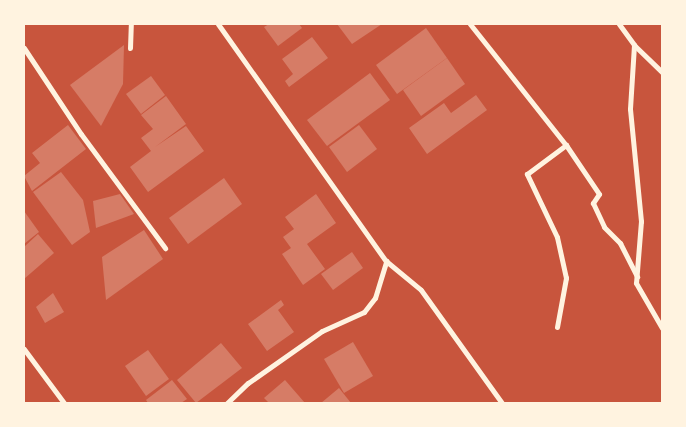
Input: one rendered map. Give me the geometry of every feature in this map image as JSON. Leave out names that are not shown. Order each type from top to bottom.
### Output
[{"type":"street","points":[[130,48],[131,24]]},
{"type":"street","points":[[218,24],[386,261],[421,290],[502,403]]},
{"type":"street","points":[[470,24],[566,145],[599,194],[593,203],[604,227],[620,243],[637,277]]},
{"type":"street","points":[[619,24],[634,45],[662,72]]},
{"type":"street","points":[[634,45],[630,109],[641,220],[636,283],[662,328]]},
{"type":"street","points":[[24,48],[81,134],[165,248]]},
{"type":"street","points":[[558,327],[566,278],[557,237],[527,174],[566,145]]},
{"type":"street","points":[[227,403],[248,383],[322,332],[364,312],[375,298],[386,261]]},
{"type":"street","points":[[24,349],[64,403]]},
{"type":"building","points":[[269,24],[299,24],[302,28],[278,46],[264,27]]},
{"type":"building","points":[[337,24],[382,24],[352,44]]},
{"type":"building","points":[[426,28],[447,58],[397,94],[376,65]]},
{"type":"building","points":[[312,37],[328,58],[289,87],[285,81],[293,74],[282,59]]},
{"type":"building","points":[[124,45],[123,84],[101,126],[70,85]]},
{"type":"building","points":[[447,58],[465,84],[421,116],[403,90]]},
{"type":"building","points":[[370,73],[390,100],[327,146],[307,120]]},
{"type":"building","points":[[151,76],[165,95],[141,114],[126,94]]},
{"type":"building","points":[[476,95],[487,110],[427,154],[409,128],[444,103],[451,113]]},
{"type":"building","points":[[166,96],[186,124],[155,147],[186,126],[204,151],[148,192],[130,167],[151,151],[141,138],[153,129],[141,115]]},
{"type":"building","points":[[68,125],[86,149],[32,191],[24,176],[40,163],[32,153]]},
{"type":"building","points":[[359,125],[377,149],[347,172],[329,147]]},
{"type":"building","points":[[61,172],[83,200],[90,232],[72,245],[33,192]]},
{"type":"building","points":[[224,178],[242,204],[188,244],[169,218]]},
{"type":"building","points":[[120,194],[134,214],[96,228],[93,201]]},
{"type":"building","points":[[316,194],[336,223],[307,244],[325,269],[303,285],[282,254],[291,248],[283,237],[294,229],[285,217]]},
{"type":"building","points":[[24,211],[39,232],[24,244]]},
{"type":"building","points":[[144,230],[163,259],[106,300],[102,257]]},
{"type":"building","points":[[38,234],[54,253],[24,279],[24,247]]},
{"type":"building","points":[[352,252],[363,268],[333,290],[321,274]]},
{"type":"building","points":[[53,293],[64,312],[45,323],[36,307]]},
{"type":"building","points":[[281,300],[284,305],[278,310],[294,332],[267,351],[248,324]]},
{"type":"building","points":[[353,342],[373,376],[344,393],[324,359]]},
{"type":"building","points":[[221,343],[242,368],[196,403],[177,380]]},
{"type":"building","points":[[148,350],[169,379],[146,396],[125,366]]},
{"type":"building","points":[[172,380],[187,399],[181,403],[148,403],[146,400]]},
{"type":"building","points":[[285,380],[305,403],[269,403],[264,398]]},
{"type":"building","points":[[339,388],[351,403],[321,403]]}]
